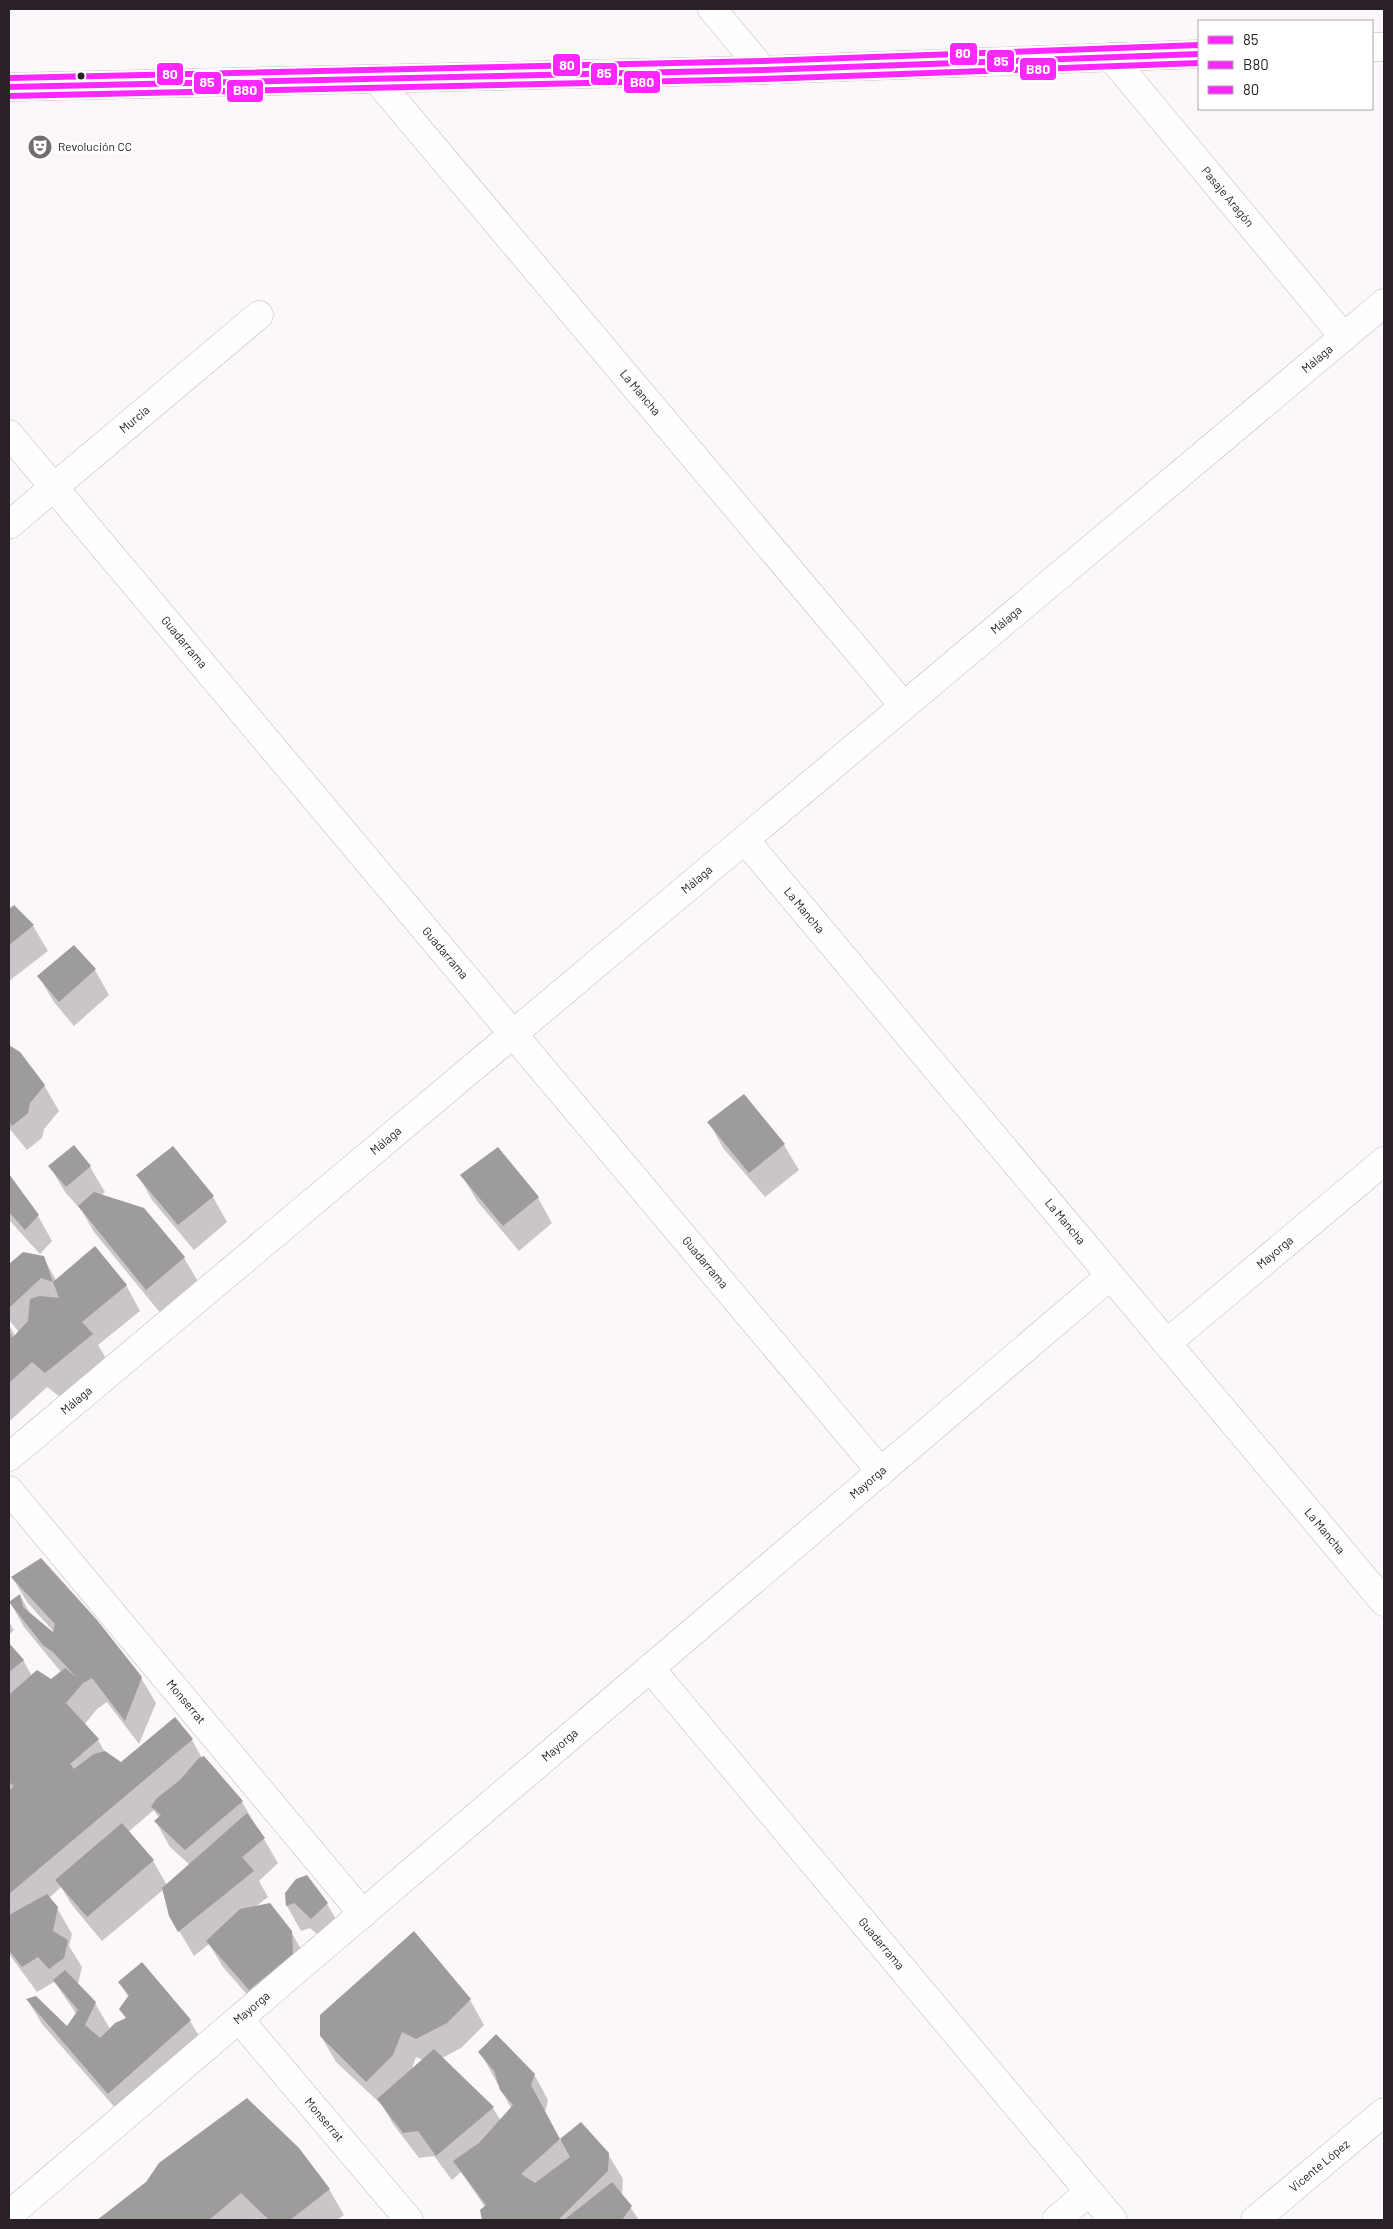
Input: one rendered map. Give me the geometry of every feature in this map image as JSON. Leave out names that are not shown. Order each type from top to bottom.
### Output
[{"type":"street","points":[[712,9],[763,70]]},
{"type":"street","points":[[9,87],[763,70],[1198,54]]},
{"type":"street","name":"Pasaje Aragón","points":[[1111,57],[1344,337]]},
{"type":"street","name":"La Mancha","points":[[376,79],[904,706]]},
{"type":"street","name":"Málaga","points":[[9,1457],[1384,303]]},
{"type":"street","name":"Murcia","points":[[9,525],[259,314]]},
{"type":"street","name":"Guadarrama","points":[[9,434],[881,1472]]},
{"type":"street","name":"La Mancha","points":[[744,840],[1384,1602]]},
{"type":"street","name":"Mayorga","points":[[1167,1343],[1384,1161]]},
{"type":"street","name":"Mayorga","points":[[9,2216],[1110,1276]]},
{"type":"street","name":"Monserrat","points":[[9,1490],[363,1914]]},
{"type":"street","name":"Guadarrama","points":[[650,1668],[1113,2220]]},
{"type":"street","name":"Monserrat","points":[[239,2019],[409,2220]]},
{"type":"street","name":"Vicente López","points":[[1256,2220],[1384,2112]]},
{"type":"street","points":[[1056,2220],[1089,2192]]},
{"type":"building","points":[[14,905],[34,925],[9,945],[9,909]]},
{"type":"building","points":[[74,945],[96,969],[59,1002],[37,976]]},
{"type":"building","points":[[9,1045],[20,1052],[45,1085],[30,1103],[28,1113],[12,1126],[9,1122]]},
{"type":"building","points":[[744,1094],[785,1144],[749,1173],[707,1122]]},
{"type":"building","points":[[74,1145],[91,1166],[66,1187],[48,1166]]},
{"type":"building","points":[[173,1146],[214,1196],[178,1225],[136,1175]]},
{"type":"building","points":[[498,1147],[539,1197],[503,1226],[460,1175]]},
{"type":"building","points":[[9,1174],[39,1215],[25,1230],[9,1212]]},
{"type":"building","points":[[94,1192],[144,1208],[185,1257],[146,1290],[78,1206]]},
{"type":"building","points":[[95,1246],[127,1285],[82,1322],[93,1334],[45,1373],[32,1362],[9,1383],[9,1329],[12,1338],[28,1321],[30,1299],[40,1296],[59,1298],[53,1282]]},
{"type":"building","points":[[23,1252],[44,1256],[53,1282],[41,1278],[9,1308],[9,1264]]},
{"type":"building","points":[[41,1558],[97,1620],[142,1677],[125,1721],[92,1678],[83,1683],[66,1703],[99,1739],[70,1764],[74,1769],[94,1754],[105,1751],[121,1762],[175,1717],[193,1739],[9,1894],[9,1791],[14,1786],[9,1782],[9,1692],[10,1694],[37,1670],[51,1679],[65,1668],[77,1678],[53,1652],[43,1645],[9,1602],[20,1594],[23,1607],[53,1632],[55,1624],[11,1577]]},
{"type":"building","points":[[9,1643],[24,1660],[9,1672]]},
{"type":"building","points":[[204,1756],[243,1801],[185,1850],[154,1821],[161,1815],[151,1807],[156,1799],[180,1780],[199,1758]]},
{"type":"building","points":[[247,1813],[265,1838],[242,1857],[254,1871],[178,1932],[169,1916],[162,1888]]},
{"type":"building","points":[[122,1823],[154,1860],[87,1917],[55,1880]]},
{"type":"building","points":[[307,1875],[328,1903],[311,1919],[294,1903],[286,1906],[285,1893],[296,1879]]},
{"type":"building","points":[[47,1894],[58,1907],[53,1931],[68,1940],[64,1958],[49,1969],[38,1957],[22,1967],[9,1950],[9,1915]]},
{"type":"building","points":[[270,1903],[292,1931],[293,1954],[249,1990],[206,1941],[240,1909]]},
{"type":"building","points":[[414,1931],[471,1999],[447,2023],[416,2039],[402,2032],[393,2055],[366,2082],[320,2036],[320,2015]]},
{"type":"building","points":[[142,1962],[191,2020],[108,2094],[26,1999],[36,1996],[67,2026],[78,2010],[53,1980],[65,1970],[96,2002],[85,2025],[100,2038],[115,2023],[126,2018],[119,2009],[129,1995],[118,1982]]},
{"type":"building","points":[[496,2034],[535,2074],[531,2085],[560,2139],[581,2122],[609,2153],[608,2171],[558,2220],[482,2220],[480,2210],[486,2205],[453,2161],[479,2143],[513,2105],[500,2090],[494,2071],[478,2052]],"holes":[[[560,2139],[570,2157],[535,2183],[521,2174]]]},
{"type":"building","points":[[434,2049],[494,2107],[436,2156],[418,2131],[403,2133],[377,2099]]},
{"type":"building","points":[[247,2098],[299,2148],[330,2189],[290,2220],[269,2220],[241,2193],[209,2220],[97,2220],[146,2182],[159,2163]]},
{"type":"building","points":[[612,2182],[632,2206],[622,2220],[564,2220]]},
{"type":"transit line","name":"80","points":[[9,78],[763,61],[1198,45]]},
{"type":"transit line","name":"85","points":[[9,87],[763,70],[1198,54]]},
{"type":"transit line","name":"B80","points":[[9,96],[763,79],[1198,63]]},
{"type":"place","name":"Revolución CC","points":[[40,147]]}]
